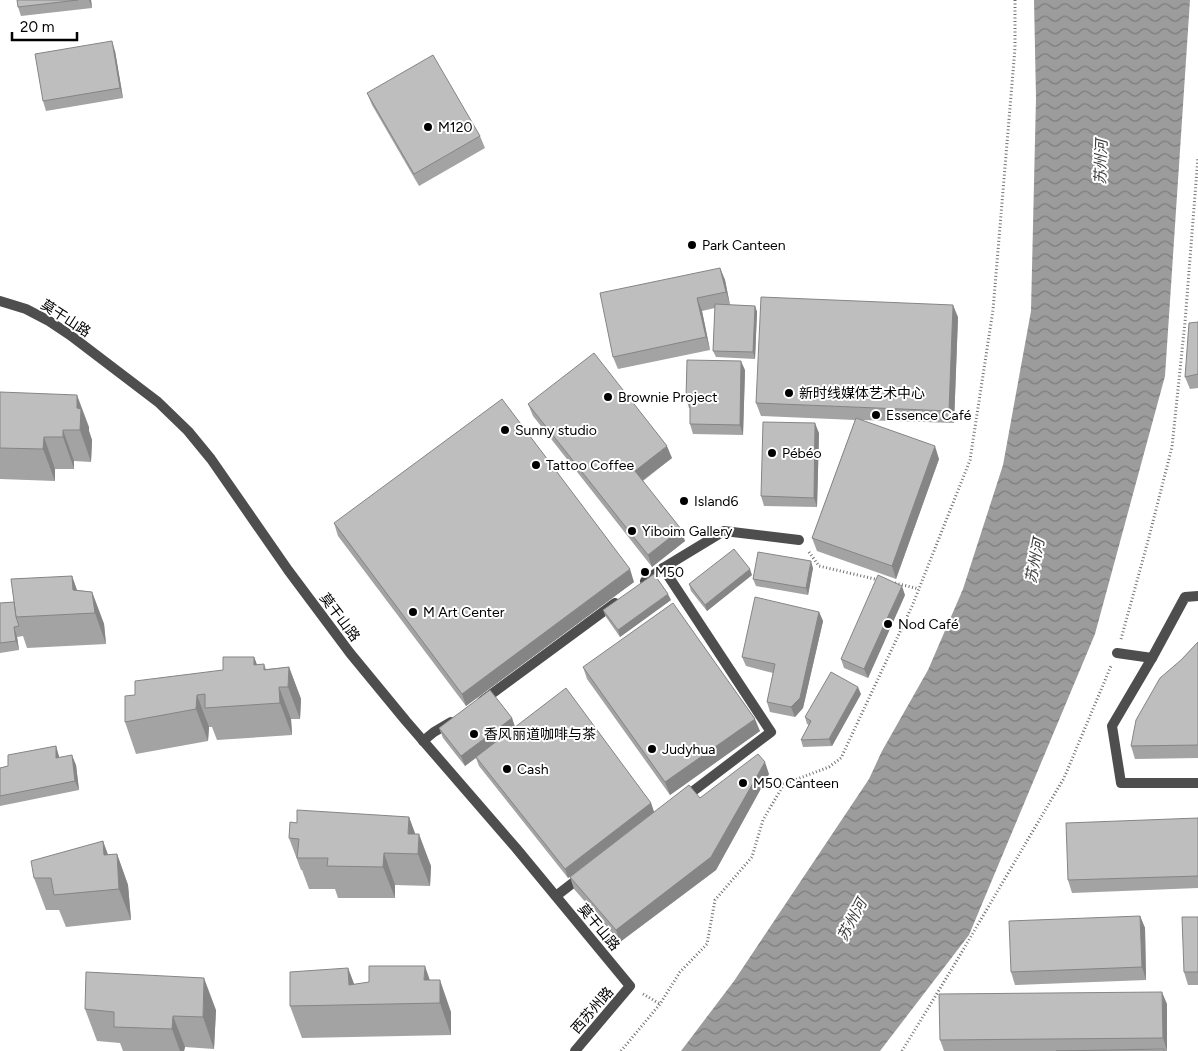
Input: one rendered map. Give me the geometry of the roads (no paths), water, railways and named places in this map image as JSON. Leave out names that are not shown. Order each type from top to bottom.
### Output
[{"type":"street","name":"莫干山路","points":[[0,301],[26,309],[70,335],[158,402],[188,431],[211,459],[288,570],[350,653],[516,848],[630,986]]},
{"type":"street","points":[[640,585],[663,568],[724,531],[800,540]]},
{"type":"street","points":[[663,568],[771,732],[678,802]]},
{"type":"street","points":[[477,705],[624,596]]},
{"type":"street","points":[[1198,596],[1185,596],[1152,658],[1112,726],[1121,783],[1198,783]]},
{"type":"street","points":[[1117,653],[1152,658]]},
{"type":"street","points":[[423,741],[462,715]]},
{"type":"street","points":[[556,896],[593,867]]},
{"type":"street","name":"西苏州路","points":[[575,1051],[630,986]]},
{"type":"water","name":"苏州河","points":[[1034,0],[1190,0],[1165,376],[1095,634],[969,935],[880,1051],[681,1051],[734,981],[869,779],[882,751],[928,670],[963,589],[1003,465],[1031,311],[1036,98]]},
{"type":"place","name":"M120","points":[[428,127]]},
{"type":"place","name":"Park Canteen","points":[[692,245]]},
{"type":"place","name":"新时线媒体艺术中心","points":[[789,393]]},
{"type":"place","name":"Brownie Project","points":[[608,397]]},
{"type":"place","name":"Essence Café","points":[[876,415]]},
{"type":"place","name":"Sunny studio","points":[[505,430]]},
{"type":"place","name":"Pébéo","points":[[772,453]]},
{"type":"place","name":"Tattoo Coffee","points":[[536,465]]},
{"type":"place","name":"Island6","points":[[684,501]]},
{"type":"place","name":"Yiboim Gallery","points":[[632,531]]},
{"type":"place","name":"M50","points":[[645,572]]},
{"type":"place","name":"M Art Center","points":[[413,612]]},
{"type":"place","name":"Nod Café","points":[[888,624]]},
{"type":"place","name":"香风丽道咖啡与茶","points":[[474,734]]},
{"type":"place","name":"Judyhua","points":[[652,749]]},
{"type":"place","name":"Cash","points":[[507,769]]},
{"type":"place","name":"M50 Canteen","points":[[743,783]]}]
